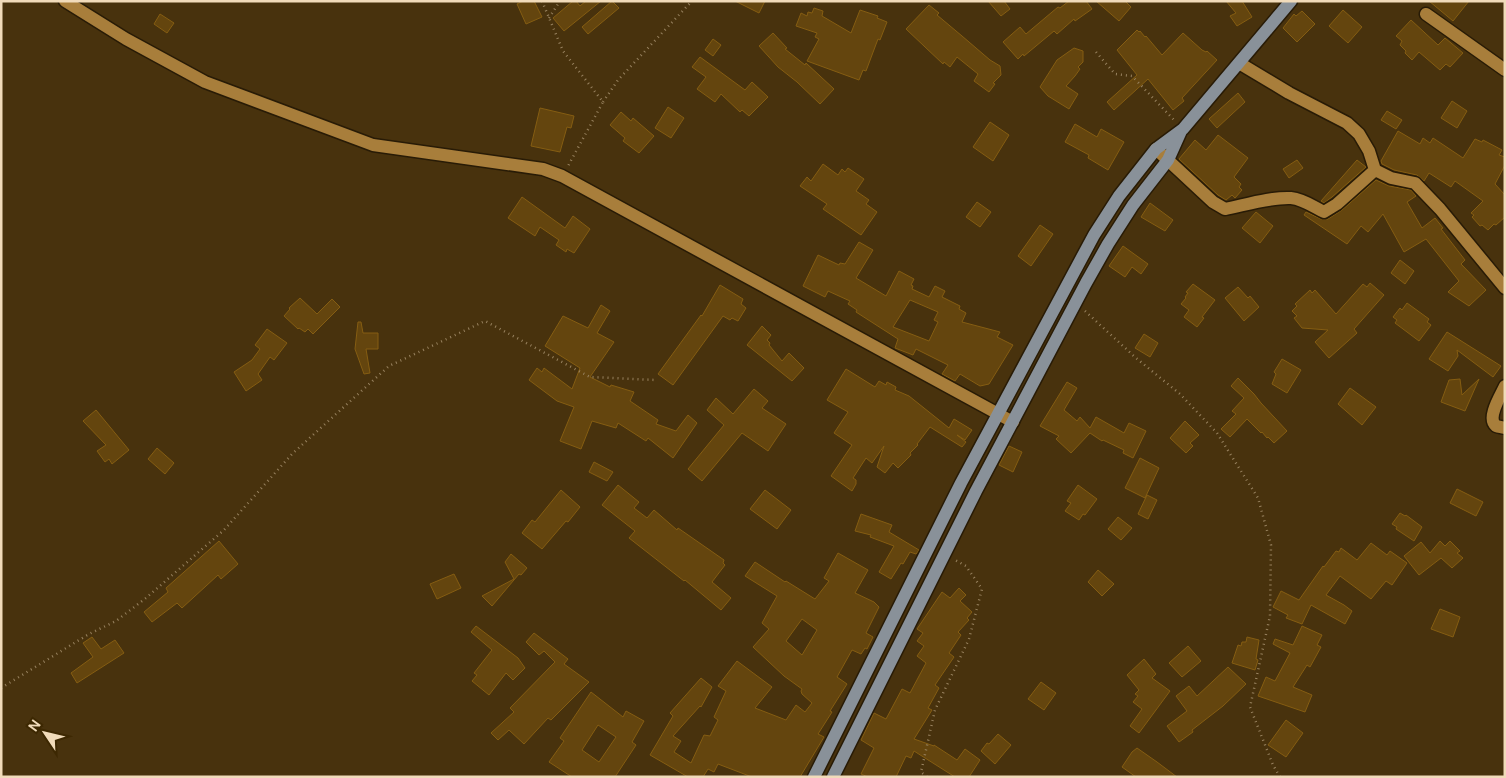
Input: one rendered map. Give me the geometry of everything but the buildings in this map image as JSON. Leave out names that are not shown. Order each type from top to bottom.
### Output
[{"type":"main road","points":[[814,777],[961,483],[1094,235],[1119,196],[1156,149],[1182,129],[1291,1]]},
{"type":"main road","points":[[833,777],[976,491],[1076,303],[1108,244],[1133,205],[1168,160],[1182,129]]},
{"type":"street","points":[[65,1],[126,39],[205,82],[373,145],[543,169],[562,176],[1013,422]]},
{"type":"street","points":[[1426,14],[1505,70]]},
{"type":"street","points":[[1239,63],[1289,93],[1347,123],[1360,134],[1369,150],[1376,170],[1391,178],[1414,183],[1440,209],[1505,288]]},
{"type":"street","points":[[1156,149],[1212,202],[1225,209],[1277,199],[1293,198],[1324,212],[1337,204],[1347,193],[1376,170]]},
{"type":"street","points":[[1505,386],[1492,414],[1496,426],[1505,428]]},
{"type":"path","points":[[542,1],[563,51],[603,102]]},
{"type":"path","points":[[549,18],[560,1]]},
{"type":"path","points":[[562,176],[603,102],[618,80],[692,1]]},
{"type":"path","points":[[1096,52],[1115,74],[1132,76],[1182,129]]},
{"type":"path","points":[[1076,303],[1136,358],[1180,394],[1217,433],[1258,498],[1271,545],[1270,616],[1250,707],[1273,765],[1280,777]]},
{"type":"path","points":[[1,688],[90,634],[116,621],[146,598],[224,530],[292,454],[389,366],[485,322],[590,377],[656,380]]},
{"type":"path","points":[[927,777],[921,772],[934,710],[970,639],[982,589],[966,566],[944,555]]}]
